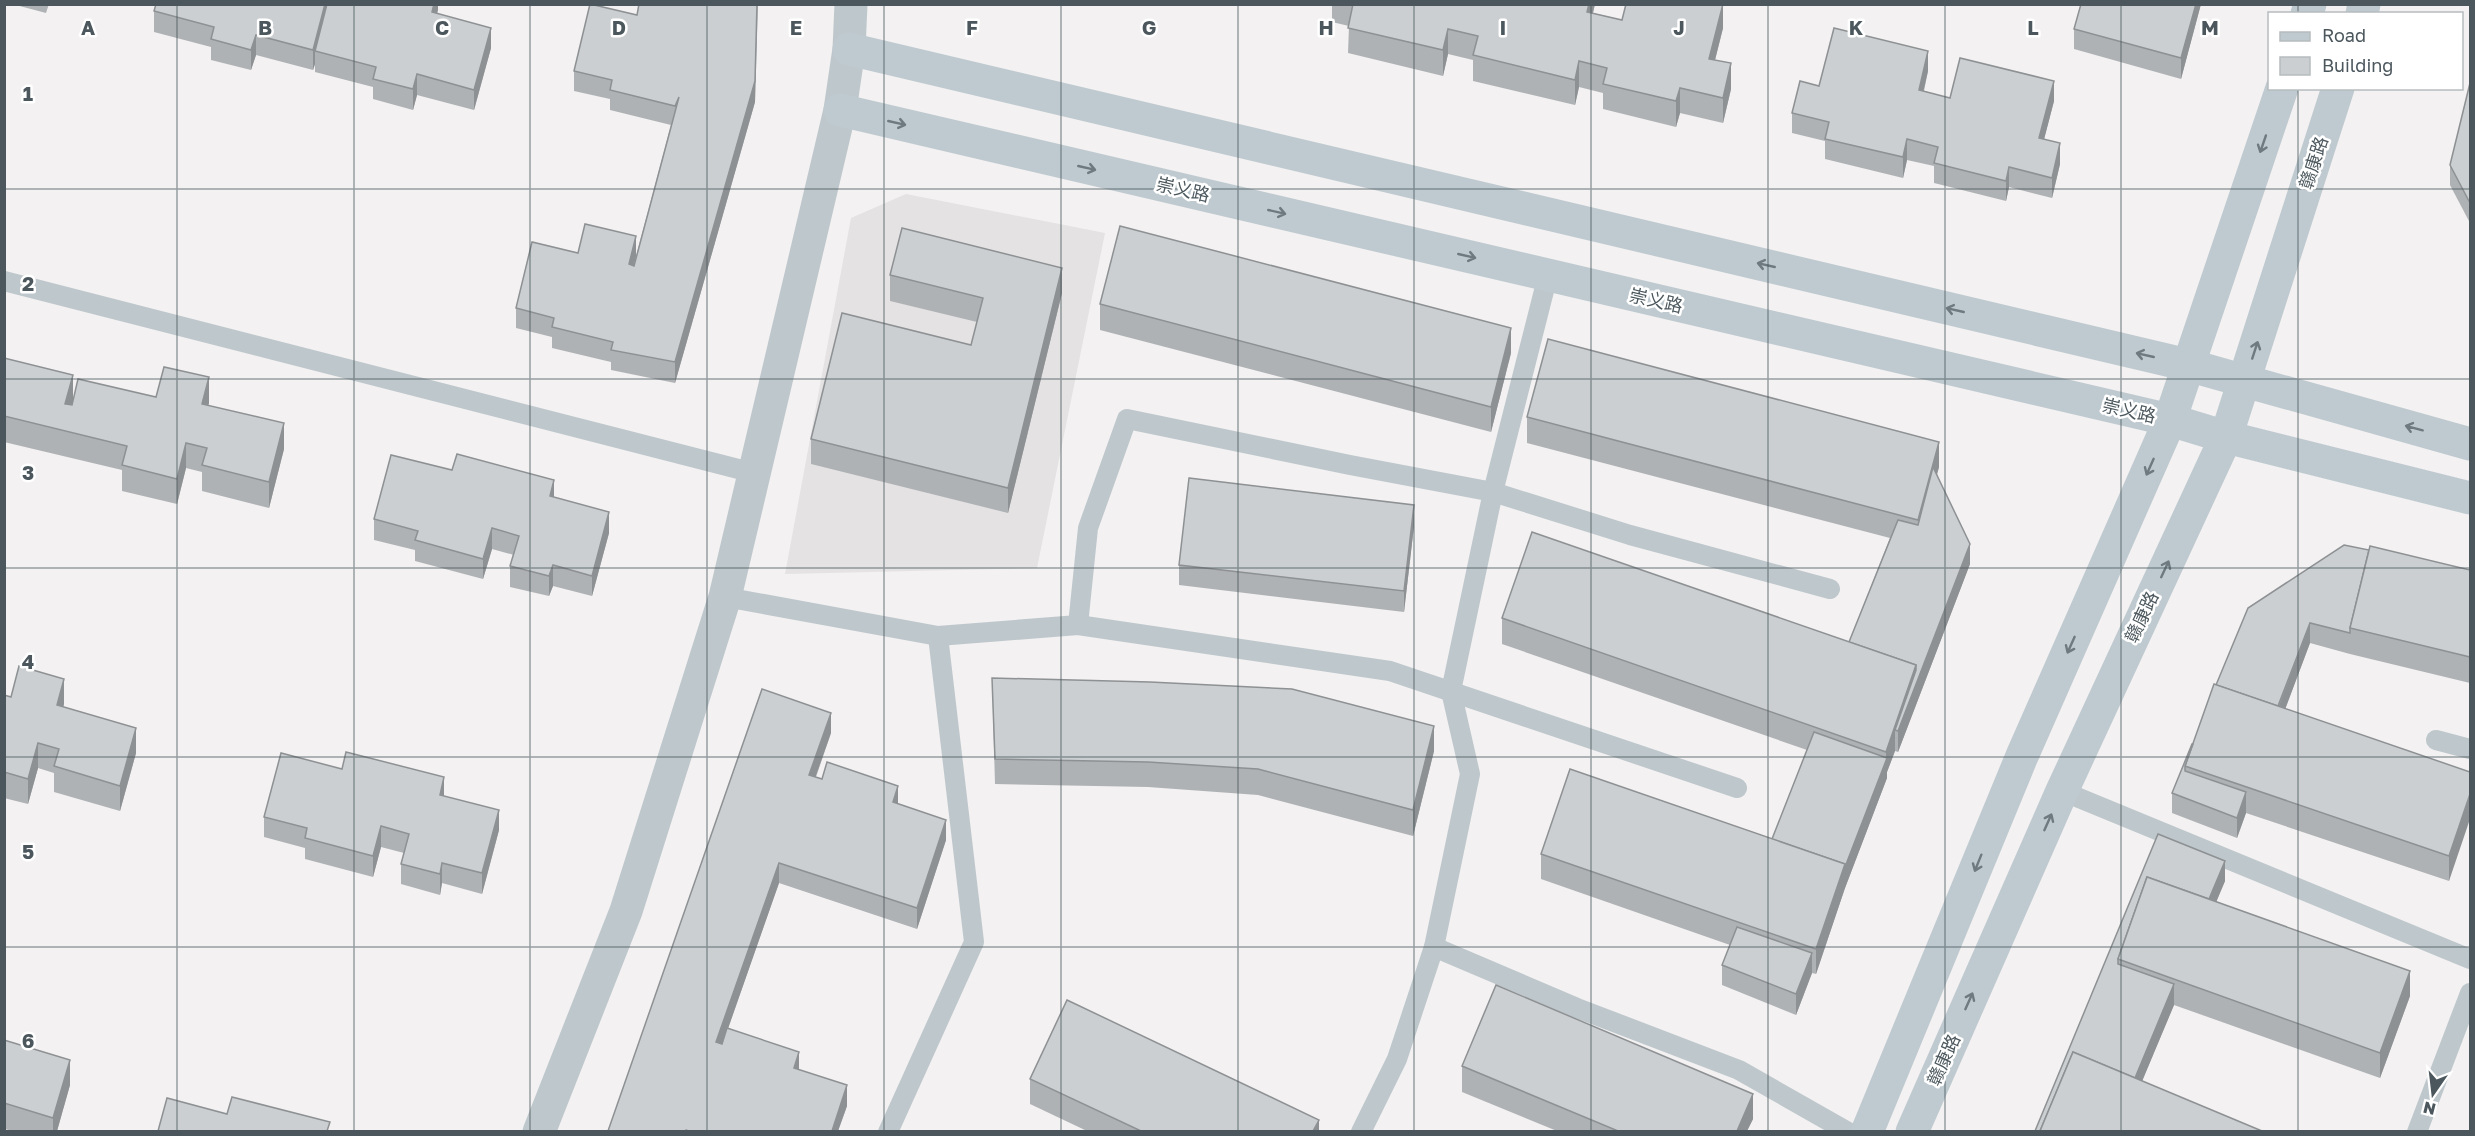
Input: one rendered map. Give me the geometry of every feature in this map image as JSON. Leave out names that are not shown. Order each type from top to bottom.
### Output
[{"type":"main road","points":[[849,49],[2188,365],[2470,444]]},
{"type":"main road","points":[[1867,1131],[2022,756],[2170,420],[2281,90]]},
{"type":"main road","name":"赣康路","points":[[1912,1131],[2061,791],[2226,437],[2337,90]]},
{"type":"main road","name":"崇义路","points":[[840,110],[2170,420],[2226,437],[2470,498]]},
{"type":"street","points":[[539,1131],[626,911],[724,597],[840,110],[849,49],[851,4]]},
{"type":"lane","points":[[1361,1131],[1397,1059],[1434,947],[1470,774],[1451,691],[1493,492],[1548,275]]},
{"type":"lane","points":[[4,281],[754,473]]},
{"type":"lane","points":[[1078,625],[1088,528],[1127,418],[1350,465],[1493,492],[1630,535],[1830,589]]},
{"type":"lane","points":[[724,597],[938,636],[1078,625],[1390,671],[1737,788]]},
{"type":"lane","points":[[888,1131],[974,942],[938,636]]},
{"type":"lane","points":[[2436,740],[2470,749]]},
{"type":"lane","points":[[2061,791],[2470,959]]},
{"type":"lane","points":[[1434,947],[1577,1008],[1739,1070],[1848,1131]]},
{"type":"lane","points":[[2417,1131],[2470,993]]},
{"type":"shaded area","points":[[906,194],[1105,233],[1037,568],[785,574],[851,218]]},
{"type":"building","points":[[156,4],[325,4],[313,50],[256,35],[251,50],[211,39],[214,27],[154,11]]},
{"type":"building","points":[[327,4],[434,4],[432,12],[491,28],[474,90],[417,74],[413,89],[373,79],[376,67],[315,51]]},
{"type":"building","points":[[590,4],[637,15],[639,4],[757,4],[755,81],[675,362],[611,350],[613,342],[552,327],[554,318],[516,308],[532,242],[578,253],[585,224],[636,236],[629,264],[634,266],[679,97],[675,106],[610,90],[612,80],[574,71]]},
{"type":"building","points":[[1353,4],[1589,4],[1587,12],[1622,20],[1626,4],[1723,4],[1709,59],[1731,63],[1723,98],[1680,88],[1676,101],[1603,84],[1607,68],[1579,61],[1575,80],[1473,55],[1478,36],[1448,29],[1443,50],[1348,28]]},
{"type":"building","points":[[2081,4],[2196,4],[2181,58],[2074,29]]},
{"type":"building","points":[[1834,28],[1928,51],[1919,90],[1950,98],[1960,58],[2054,81],[2039,138],[2060,143],[2052,178],[2009,167],[2006,181],[1934,163],[1938,147],[1907,139],[1903,157],[1825,139],[1829,122],[1792,113],[1800,81],[1819,86]]},
{"type":"building","points":[[2470,83],[2470,203],[2450,165]]},
{"type":"building","points":[[1120,226],[1511,328],[1491,407],[1100,304]]},
{"type":"building","points":[[902,228],[1062,268],[1008,488],[811,439],[842,313],[971,345],[983,298],[890,275]]},
{"type":"building","points":[[1548,339],[1939,442],[1918,520],[1527,417]]},
{"type":"building","points":[[4,358],[73,375],[65,404],[72,405],[78,379],[156,397],[164,367],[209,377],[202,404],[284,423],[269,482],[202,465],[207,448],[186,443],[177,479],[122,465],[127,446],[4,416]]},
{"type":"building","points":[[457,454],[554,480],[550,496],[609,512],[592,576],[553,565],[549,576],[510,566],[519,536],[492,528],[483,559],[415,540],[418,531],[374,519],[391,455],[452,470]]},
{"type":"building","points":[[1933,467],[1970,544],[1898,731],[1895,730],[1916,665],[1849,642],[1898,520],[1918,525]]},
{"type":"building","points":[[1189,478],[1414,505],[1404,591],[1179,565]]},
{"type":"building","points":[[1532,532],[1916,665],[1886,752],[1502,618]]},
{"type":"building","points":[[2344,545],[2369,550],[2350,633],[2310,623],[2278,706],[2216,685],[2248,608]]},
{"type":"building","points":[[2370,546],[2470,570],[2470,657],[2350,628]]},
{"type":"building","points":[[19,666],[64,679],[57,705],[136,728],[120,786],[54,766],[59,749],[38,743],[28,779],[4,772],[4,695],[11,697]]},
{"type":"building","points":[[992,678],[1292,689],[1434,726],[1413,810],[1258,769],[1148,762],[995,759]]},
{"type":"building","points":[[2214,684],[2470,772],[2470,794],[2449,856],[2185,766]]},
{"type":"building","points":[[762,689],[831,713],[809,775],[822,779],[827,762],[898,786],[893,802],[946,820],[917,908],[779,863],[716,1042],[722,1044],[727,1028],[799,1052],[794,1068],[847,1085],[832,1131],[608,1131]]},
{"type":"building","points":[[1814,732],[1887,758],[1845,867],[1845,864],[1772,839]]},
{"type":"building","points":[[2192,744],[2185,771],[2246,792],[2237,818],[2172,793]]},
{"type":"building","points":[[346,752],[444,777],[440,795],[499,810],[482,873],[442,863],[440,874],[401,864],[409,834],[381,826],[373,856],[305,838],[307,828],[264,817],[281,753],[342,769]]},
{"type":"building","points":[[1570,769],[1845,864],[1816,949],[1541,854]]},
{"type":"building","points":[[2158,834],[2225,861],[2209,899],[2147,877],[2118,964],[2174,984],[2135,1078],[2073,1052],[2040,1131],[2035,1131]]},
{"type":"building","points":[[2147,877],[2410,971],[2380,1053],[2118,959]]},
{"type":"building","points":[[1737,927],[1812,953],[1796,994],[1722,965]]},
{"type":"building","points":[[1496,985],[1753,1094],[1737,1131],[1618,1131],[1462,1066]]},
{"type":"building","points":[[1067,1000],[1319,1120],[1313,1131],[1141,1131],[1030,1079]]},
{"type":"building","points":[[4,1040],[70,1060],[53,1118],[4,1103]]},
{"type":"building","points":[[2073,1052],[2262,1131],[2040,1131]]},
{"type":"building","points":[[232,1097],[330,1122],[327,1131],[158,1131],[167,1098],[227,1114]]}]
